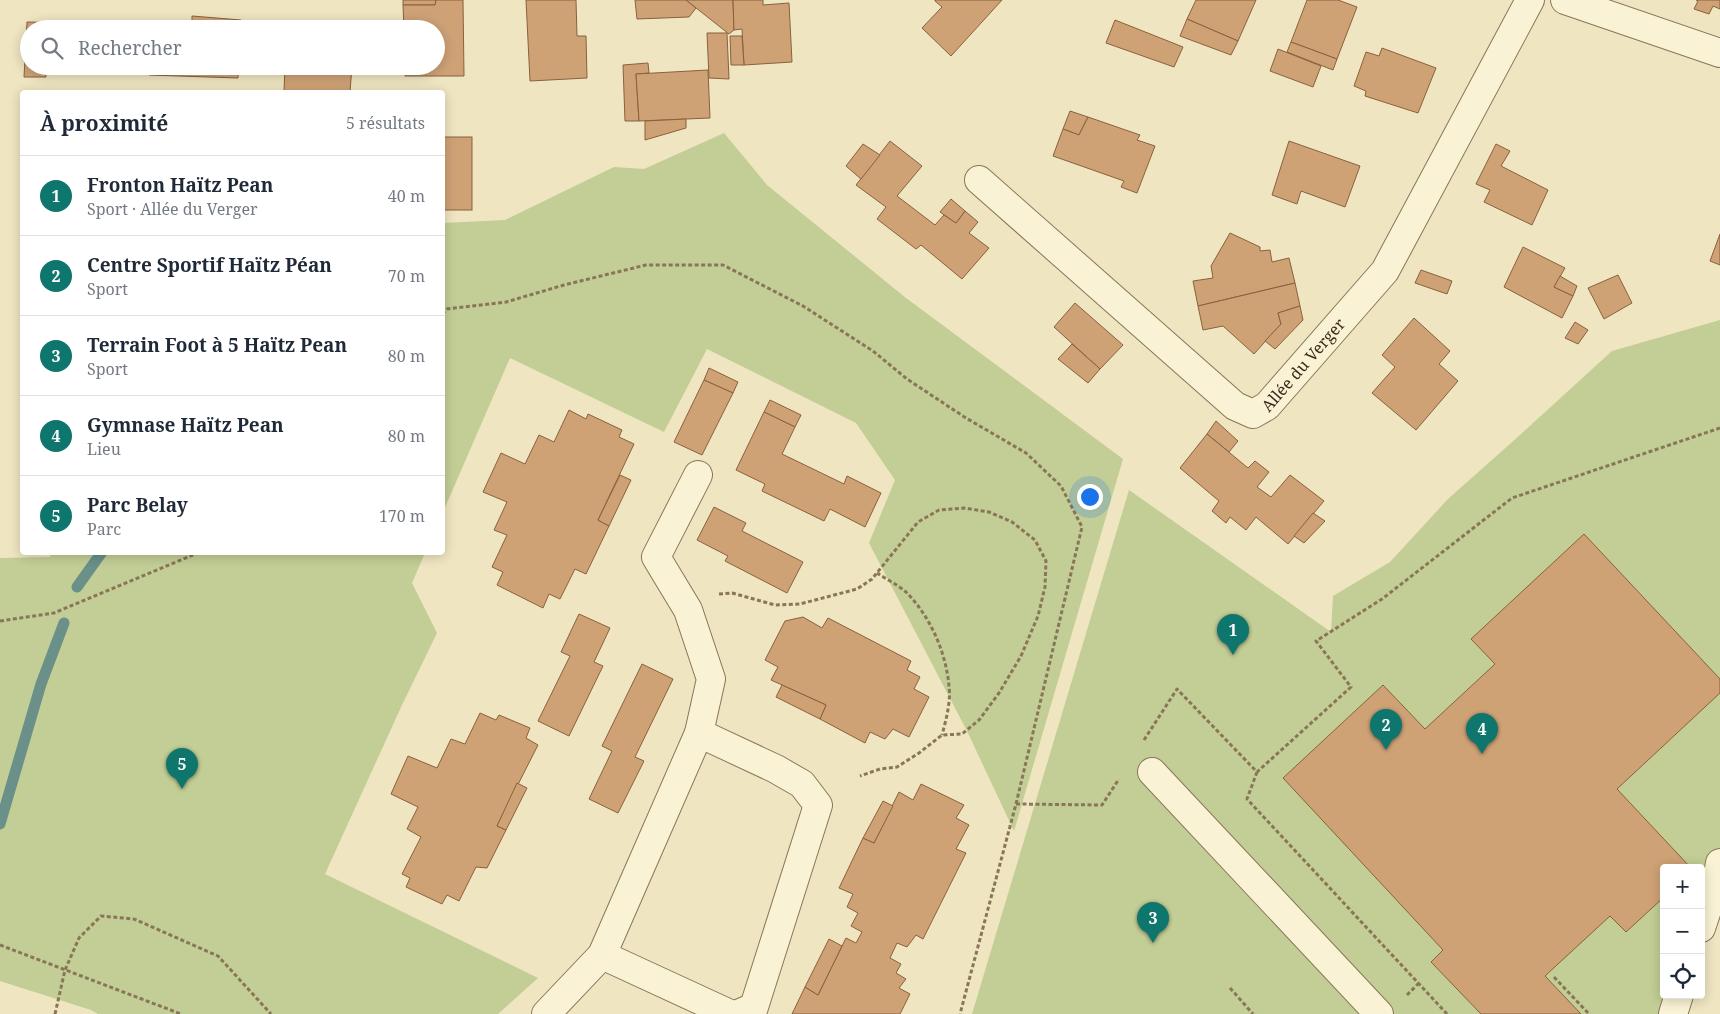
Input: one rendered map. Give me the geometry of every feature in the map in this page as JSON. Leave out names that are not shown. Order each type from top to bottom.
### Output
[{"type":"street","name":"Allée du Verger","points":[[980,180],[1235,406],[1252,414],[1268,406],[1385,271],[1530,0]]},
{"type":"street","points":[[1565,0],[1720,53]]},
{"type":"street","points":[[546,1014],[602,955],[699,733],[711,679],[688,610],[656,557],[698,475]]},
{"type":"street","points":[[699,733],[802,784],[818,805],[754,1006],[738,1014]]},
{"type":"street","points":[[1152,772],[1378,1014]]},
{"type":"street","points":[[1705,916],[1717,880],[1720,863]]},
{"type":"street","points":[[602,955],[730,1014]]},
{"type":"street","points":[[1673,1014],[1679,999]]},
{"type":"path","points":[[445,311],[447,309],[506,302],[564,285],[646,265],[724,265],[802,306],[873,351],[907,379],[966,418],[1026,453],[1060,486],[1082,527],[1016,804],[960,1014]]},
{"type":"path","points":[[1448,1014],[1247,799],[1257,772],[1352,687],[1316,641],[1382,599],[1512,498],[1720,428]]},
{"type":"path","points":[[713,594],[732,593],[776,605],[800,604],[856,589],[872,579],[918,522],[939,510],[964,508],[989,512],[1012,522],[1035,540],[1046,561],[1045,587],[1038,616],[1021,656],[999,693],[979,720],[962,734],[942,735],[897,767],[880,769],[860,776]]},
{"type":"path","points":[[0,621],[54,613],[193,555]]},
{"type":"path","points":[[877,573],[905,591],[924,612],[937,639],[949,686],[946,718],[942,735]]},
{"type":"path","points":[[1140,747],[1177,689],[1257,772]]},
{"type":"path","points":[[1016,804],[1102,805],[1124,772]]},
{"type":"path","points":[[55,1014],[65,970],[79,938],[101,916],[134,919],[218,956],[271,1014]]},
{"type":"path","points":[[0,945],[182,1014]]},
{"type":"path","points":[[1554,977],[1589,1014]]},
{"type":"path","points":[[1411,991],[1419,982]]},
{"type":"path","points":[[1230,988],[1253,1014]]},
{"type":"green space","points":[[724,133],[767,185],[906,298],[1123,459],[1014,831],[967,731],[869,543],[895,480],[856,423],[707,349],[664,432],[510,358],[445,507],[445,223],[505,220],[614,167],[644,169]]},
{"type":"green space","points":[[1720,320],[1720,889],[1705,938],[1705,864],[1660,864],[1660,999],[1687,999],[1682,1014],[972,1014],[1129,490],[1331,632],[1333,596],[1390,562],[1448,499],[1612,351]]},
{"type":"green space","points":[[50,555],[424,555],[412,583],[437,633],[325,874],[538,978],[498,1014],[98,1014],[91,1010],[0,981],[0,558],[50,557]]},
{"type":"building","points":[[403,0],[436,0],[435,5],[403,5]]},
{"type":"building","points":[[436,0],[463,0],[464,76],[405,76],[445,75],[445,20],[404,20],[403,5],[435,5]]},
{"type":"building","points":[[526,0],[576,0],[577,36],[586,36],[587,78],[530,81]]},
{"type":"building","points":[[635,0],[686,0],[696,8],[689,17],[637,19]]},
{"type":"building","points":[[686,0],[733,0],[734,30],[729,34]]},
{"type":"building","points":[[733,0],[763,0],[763,5],[789,3],[792,62],[744,65],[742,29],[734,30]]},
{"type":"building","points":[[935,0],[1002,0],[951,56],[922,28],[942,7]]},
{"type":"building","points":[[1196,0],[1256,0],[1238,41],[1187,19]]},
{"type":"building","points":[[1307,0],[1338,0],[1357,7],[1337,59],[1291,42]]},
{"type":"building","points":[[1696,0],[1720,0],[1720,9],[1713,6],[1709,14],[1694,9],[1698,1]]},
{"type":"building","points":[[192,16],[241,20],[192,20]]},
{"type":"building","points":[[1187,19],[1238,41],[1231,55],[1180,36]]},
{"type":"building","points":[[1115,20],[1183,47],[1174,67],[1106,43]]},
{"type":"building","points":[[707,33],[727,33],[729,79],[709,78]]},
{"type":"building","points":[[730,36],[742,36],[744,65],[731,65]]},
{"type":"building","points":[[1291,42],[1337,59],[1333,70],[1287,52]]},
{"type":"building","points":[[1382,48],[1436,68],[1418,113],[1365,96],[1366,91],[1354,86],[1366,52],[1379,56]]},
{"type":"building","points":[[1278,49],[1321,66],[1313,87],[1270,71]]},
{"type":"building","points":[[648,63],[649,73],[636,74],[639,121],[625,121],[623,65]]},
{"type":"building","points":[[708,70],[710,118],[639,121],[636,74]]},
{"type":"building","points":[[24,75],[46,75],[46,77],[24,77]]},
{"type":"building","points":[[149,75],[238,75],[238,78]]},
{"type":"building","points":[[285,75],[351,75],[350,90],[284,90]]},
{"type":"building","points":[[1070,111],[1088,117],[1079,135],[1063,129]]},
{"type":"building","points":[[1088,117],[1140,135],[1137,140],[1155,146],[1137,193],[1121,187],[1124,181],[1053,156],[1063,129],[1079,135]]},
{"type":"building","points":[[686,119],[686,128],[645,140],[645,121]]},
{"type":"building","points":[[445,137],[472,137],[472,210],[445,210]]},
{"type":"building","points":[[890,141],[922,166],[897,196],[935,225],[944,215],[956,223],[965,211],[978,222],[969,233],[989,248],[962,279],[921,245],[916,249],[877,219],[886,207],[856,185]]},
{"type":"building","points":[[1289,141],[1360,166],[1345,207],[1301,191],[1297,204],[1272,195]]},
{"type":"building","points":[[863,144],[880,155],[861,179],[846,166]]},
{"type":"building","points":[[1496,144],[1510,151],[1501,166],[1548,190],[1532,225],[1484,202],[1490,190],[1476,184]]},
{"type":"building","points":[[951,199],[965,211],[956,223],[940,212]]},
{"type":"building","points":[[1230,233],[1260,247],[1260,251],[1270,250],[1272,262],[1289,258],[1295,283],[1198,306],[1193,281],[1213,278],[1211,266]]},
{"type":"building","points":[[1720,234],[1720,265],[1710,261]]},
{"type":"building","points":[[1523,247],[1565,268],[1554,287],[1573,296],[1562,318],[1504,287]]},
{"type":"building","points":[[1421,270],[1452,281],[1447,294],[1415,283]]},
{"type":"building","points":[[1618,275],[1632,303],[1604,319],[1588,288]]},
{"type":"building","points":[[1560,276],[1577,286],[1573,296],[1554,287]]},
{"type":"building","points":[[1295,283],[1300,306],[1278,313],[1281,324],[1254,354],[1223,326],[1203,330],[1198,306]]},
{"type":"building","points":[[1075,303],[1123,345],[1100,369],[1054,327]]},
{"type":"building","points":[[1300,306],[1303,320],[1275,349],[1265,341],[1281,324],[1278,313]]},
{"type":"building","points":[[1414,318],[1450,351],[1439,364],[1458,381],[1416,430],[1372,393],[1395,367],[1382,355]]},
{"type":"building","points":[[1575,322],[1588,330],[1578,344],[1565,338]]},
{"type":"building","points":[[1072,344],[1100,369],[1088,383],[1058,359]]},
{"type":"building","points":[[709,368],[738,382],[733,393],[704,380]]},
{"type":"building","points":[[704,380],[733,393],[702,455],[674,442]]},
{"type":"building","points":[[770,400],[801,415],[795,427],[764,412]]},
{"type":"building","points":[[569,410],[586,419],[588,414],[622,430],[619,437],[634,444],[598,520],[609,526],[586,574],[575,569],[560,599],[549,594],[543,608],[497,585],[503,572],[492,567],[507,535],[494,530],[507,502],[483,492],[501,453],[525,464],[539,435],[554,442]]},
{"type":"building","points":[[764,412],[795,427],[782,454],[844,484],[847,476],[881,493],[865,527],[830,509],[824,521],[762,491],[765,484],[736,470]]},
{"type":"building","points":[[1216,421],[1238,441],[1229,452],[1207,434]]},
{"type":"building","points":[[1207,434],[1248,468],[1255,461],[1269,472],[1257,487],[1271,497],[1290,475],[1324,501],[1288,544],[1256,517],[1246,530],[1230,517],[1226,523],[1212,511],[1219,501],[1180,468]]},
{"type":"building","points":[[620,475],[631,480],[609,526],[598,520]]},
{"type":"building","points":[[714,507],[746,523],[742,531],[803,562],[787,593],[725,561],[728,556],[697,540]]},
{"type":"building","points":[[1313,513],[1325,521],[1304,543],[1294,536]]},
{"type":"building","points":[[1584,534],[1720,679],[1720,693],[1617,789],[1687,864],[1660,864],[1660,901],[1626,932],[1610,916],[1545,976],[1581,1014],[1481,1014],[1431,962],[1443,950],[1283,778],[1383,685],[1425,729],[1495,664],[1471,639]]},
{"type":"building","points":[[579,614],[610,628],[594,662],[603,666],[569,736],[538,721],[570,656],[561,652]]},
{"type":"building","points":[[803,617],[822,628],[828,618],[911,661],[907,670],[920,677],[914,689],[929,697],[909,737],[893,729],[885,739],[870,732],[865,743],[820,719],[826,705],[771,680],[778,667],[765,660],[785,621]]},
{"type":"building","points":[[642,664],[673,679],[635,757],[644,761],[618,813],[589,799],[612,751],[602,746]]},
{"type":"building","points":[[782,685],[826,705],[820,719],[776,697]]},
{"type":"building","points":[[480,713],[496,720],[499,715],[530,728],[526,738],[538,745],[497,826],[506,830],[487,868],[476,867],[459,901],[447,895],[442,904],[406,887],[410,878],[402,874],[421,837],[407,829],[418,807],[391,794],[408,756],[437,768],[451,739],[465,744]]},
{"type":"building","points":[[517,783],[527,788],[506,830],[497,826]]},
{"type":"building","points":[[921,784],[964,805],[956,818],[969,825],[956,849],[966,853],[923,939],[916,935],[907,947],[897,943],[890,958],[901,964],[896,973],[906,979],[899,988],[910,994],[900,1014],[792,1014],[805,987],[818,995],[846,938],[856,943],[862,932],[851,926],[858,913],[847,907],[853,894],[839,888],[863,838],[874,843],[899,792],[913,800]]},
{"type":"building","points":[[883,801],[893,806],[874,843],[863,838]]},
{"type":"building","points":[[829,939],[842,946],[818,995],[805,987]]},
{"type":"waterway","points":[[77,587],[100,555]]},
{"type":"waterway","points":[[0,824],[41,684],[64,623]]},
{"type":"place","name":"Fronton Haïtz Pean","points":[[1233,655]]},
{"type":"place","name":"Centre Sportif Haïtz Péan","points":[[1386,750]]},
{"type":"place","name":"Gymnase Haïtz Pean","points":[[1482,754]]},
{"type":"place","name":"Parc Belay","points":[[182,789]]},
{"type":"place","name":"Terrain Foot à 5 Haïtz Pean","points":[[1153,943]]}]
